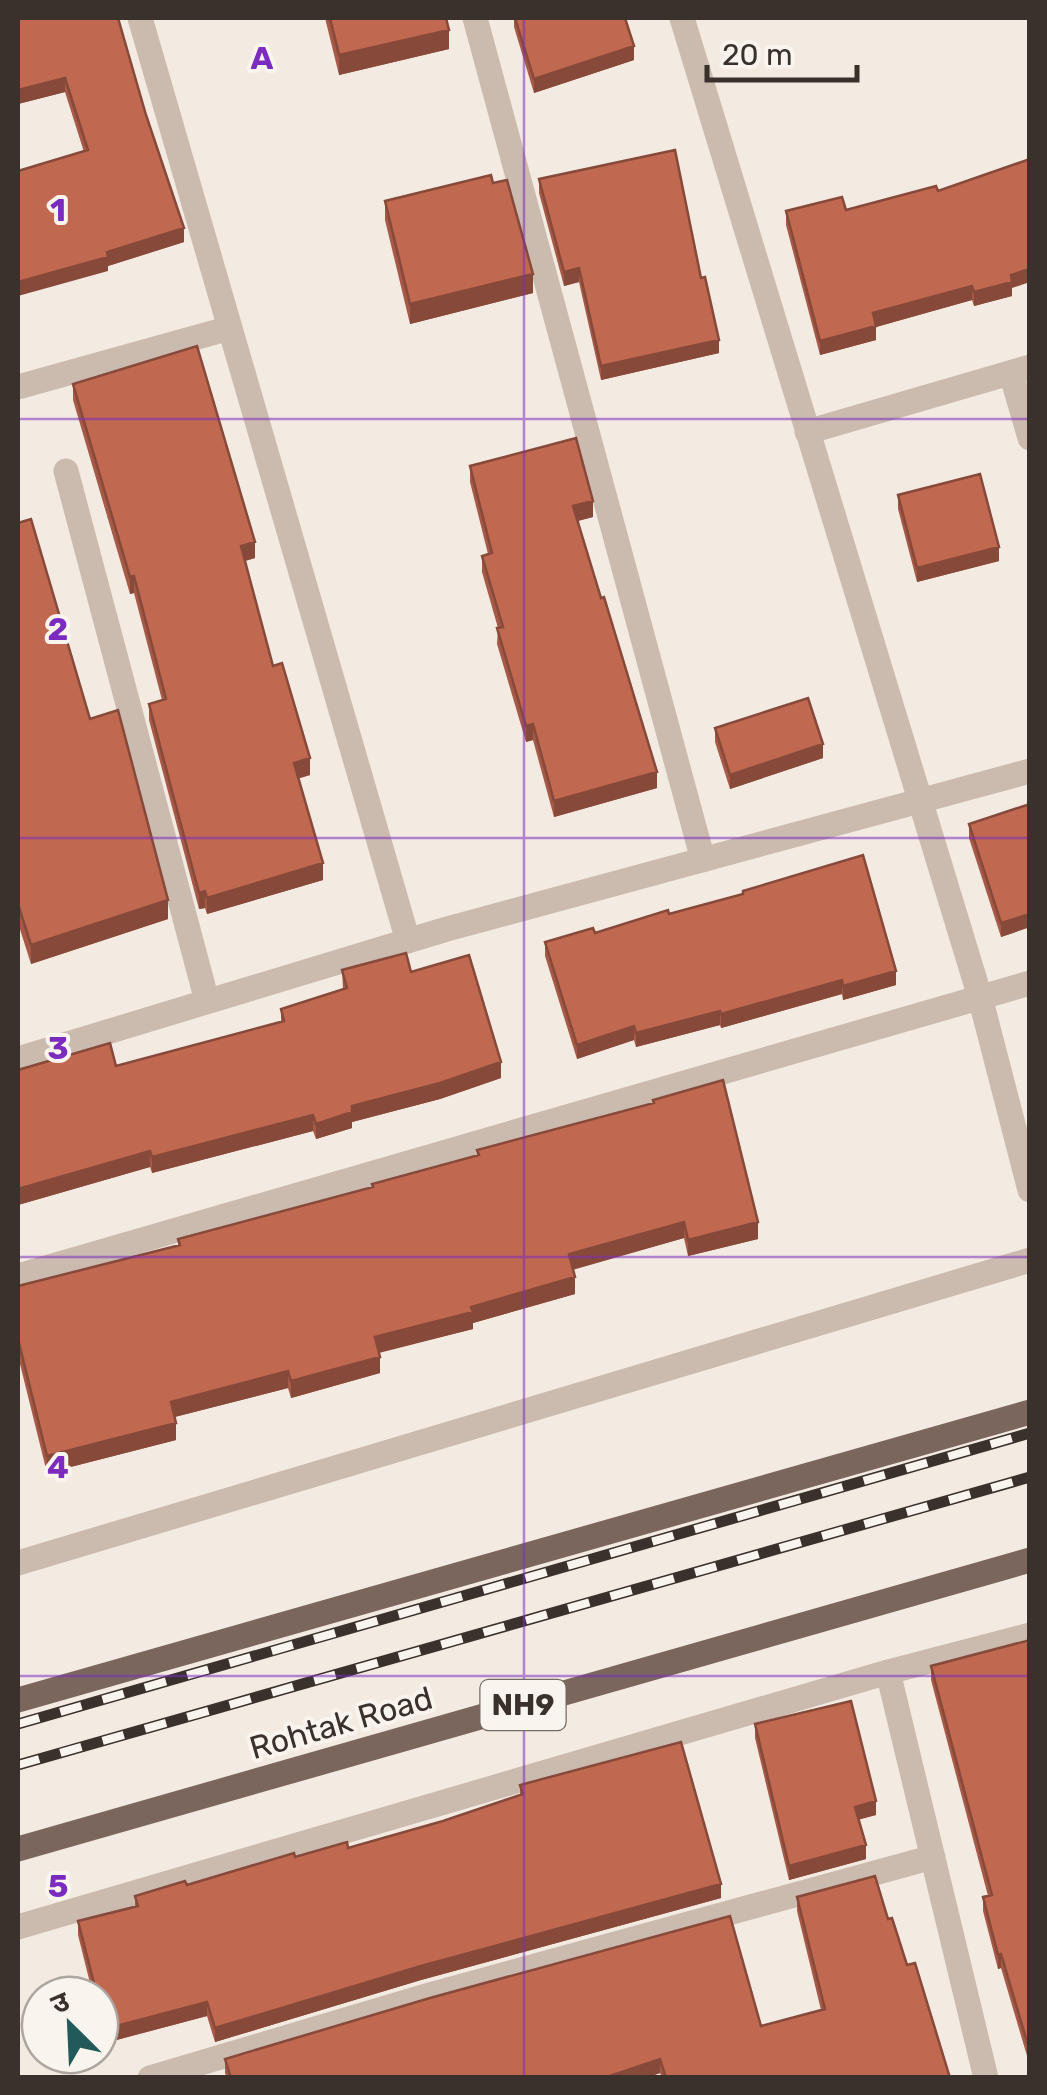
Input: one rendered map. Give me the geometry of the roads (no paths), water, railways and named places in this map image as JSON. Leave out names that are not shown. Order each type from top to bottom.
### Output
[{"type":"main road","points":[[18,1700],[1030,1412]]},
{"type":"main road","name":"Rohtak Road","points":[[18,1849],[1030,1560]]},
{"type":"street","points":[[140,18],[408,941]]},
{"type":"street","points":[[475,18],[702,860]]},
{"type":"street","points":[[682,18],[980,997],[1030,1190]]},
{"type":"street","points":[[18,387],[230,328]]},
{"type":"street","points":[[807,432],[1020,370],[1030,438]]},
{"type":"street","points":[[66,472],[207,1002]]},
{"type":"street","points":[[18,1059],[408,941],[1030,771]]},
{"type":"street","points":[[18,1276],[1030,983]]},
{"type":"street","points":[[18,1563],[1030,1260]]},
{"type":"street","points":[[18,1927],[888,1672],[1030,1636]]},
{"type":"street","points":[[888,1672],[986,2078]]},
{"type":"street","points":[[150,2078],[392,2006],[932,1857]]},
{"type":"railway","points":[[18,1724],[1030,1433]]},
{"type":"railway","points":[[18,1765],[1030,1477]]}]
